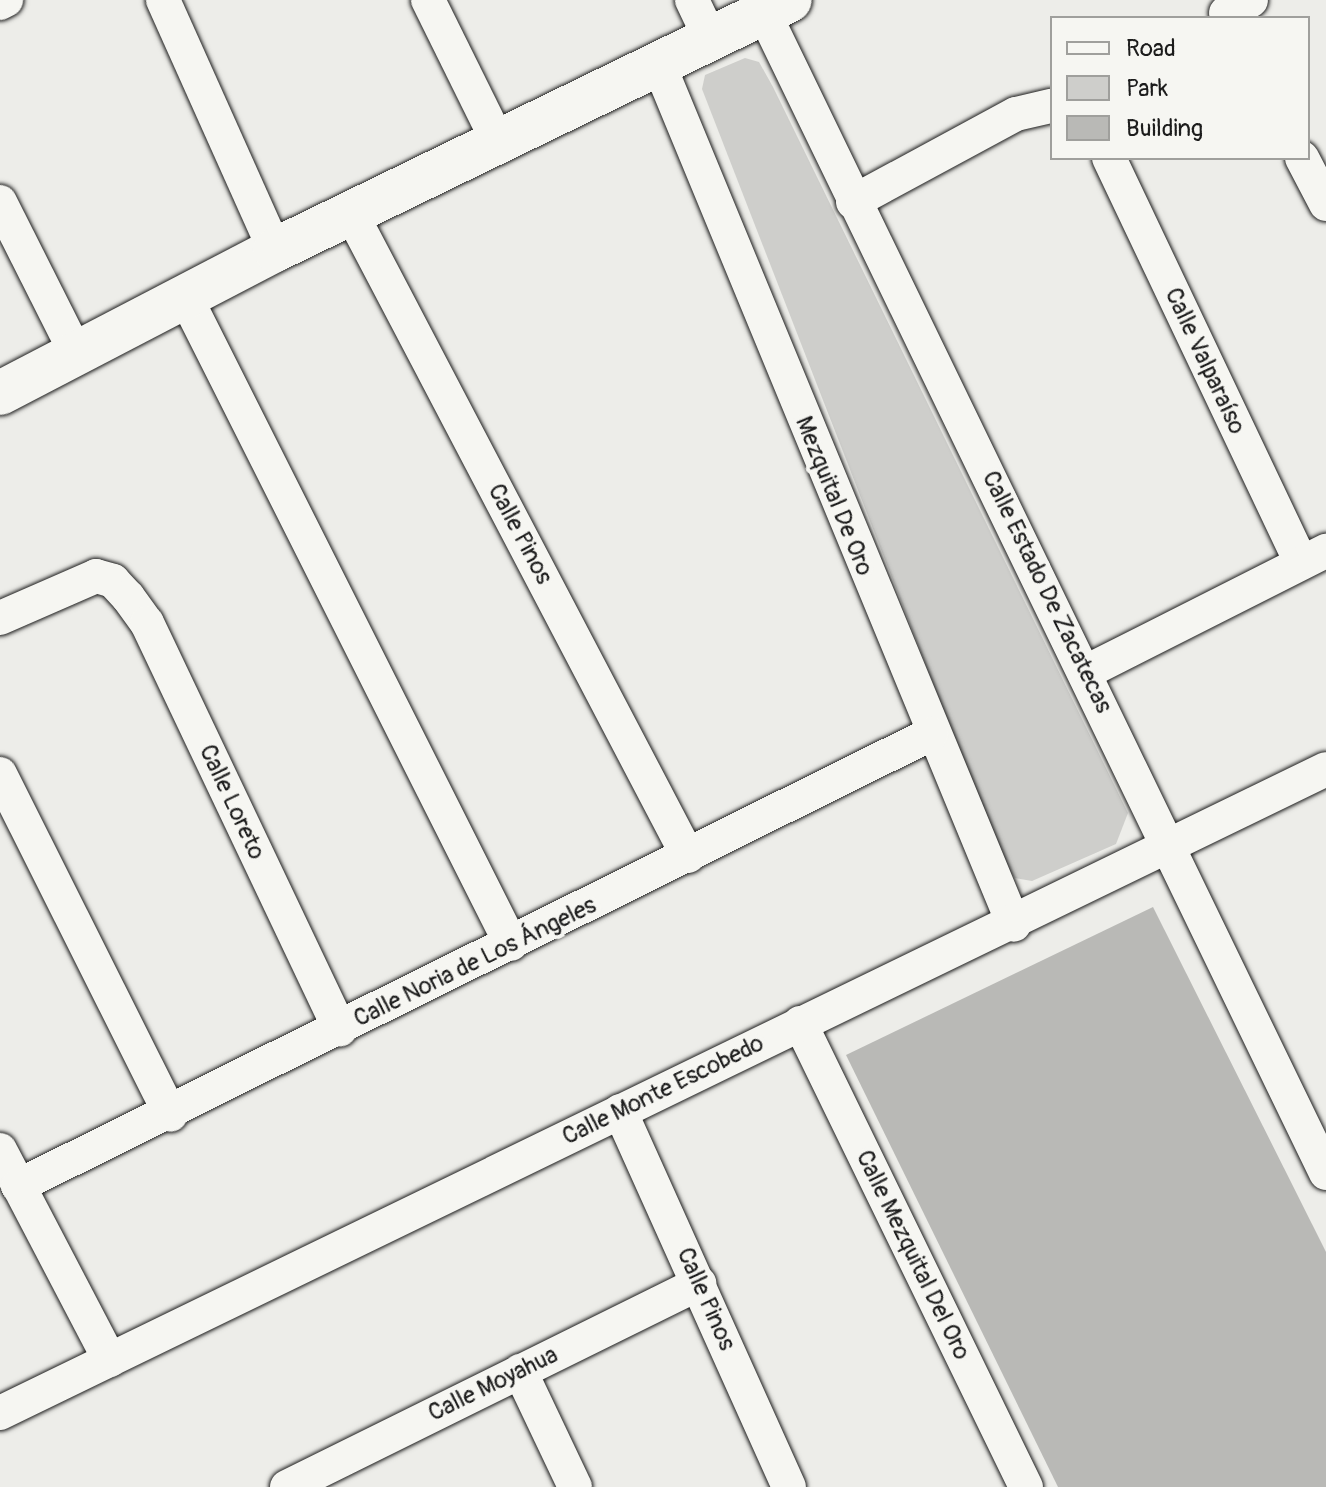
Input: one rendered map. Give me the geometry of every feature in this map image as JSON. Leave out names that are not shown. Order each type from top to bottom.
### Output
[{"type":"main road","points":[[0,393],[275,250],[500,146],[777,6]]},
{"type":"street","points":[[0,3],[6,0]]},
{"type":"street","points":[[163,0],[275,250]]},
{"type":"street","points":[[428,0],[500,146]]},
{"type":"street","points":[[692,0],[711,40]]},
{"type":"street","name":"Calle Estado De Zacatecas","points":[[777,6],[853,202],[1088,671],[1167,851],[1326,1173]]},
{"type":"street","name":"Mezquital De Oro","points":[[659,65],[931,734],[1014,925]]},
{"type":"street","points":[[853,202],[1016,114],[1050,106]]},
{"type":"street","name":"Calle Valparaíso","points":[[1110,160],[1313,557]]},
{"type":"street","points":[[1303,160],[1326,204]]},
{"type":"street","points":[[0,202],[77,355]]},
{"type":"street","name":"Calle Pinos","points":[[351,213],[688,856]]},
{"type":"street","points":[[186,298],[511,944]]},
{"type":"street","points":[[1088,671],[1313,557]]},
{"type":"street","name":"Calle Loreto","points":[[0,618],[96,576],[113,581],[147,623],[340,1029]]},
{"type":"street","name":"Calle Noria de Los Ángeles","points":[[18,1186],[171,1115],[931,734]]},
{"type":"street","name":"Calle Monte Escobedo","points":[[0,1413],[800,1023],[1167,851],[1326,769]]},
{"type":"street","points":[[0,774],[171,1115]]},
{"type":"street","name":"Calle Mezquital Del Oro","points":[[800,1023],[1026,1487]]},
{"type":"street","name":"Calle Pinos","points":[[620,1111],[789,1487]]},
{"type":"street","points":[[0,1150],[110,1360]]},
{"type":"street","name":"Calle Moyahua","points":[[287,1487],[342,1474],[520,1371],[699,1283]]},
{"type":"street","points":[[520,1371],[575,1487]]},
{"type":"green space","points":[[745,58],[759,62],[773,87],[1128,813],[1116,844],[1032,881],[1015,878],[1003,863],[702,89],[705,75]]},
{"type":"building","points":[[1153,907],[1326,1252],[1326,1487],[1058,1487],[846,1055]]}]
